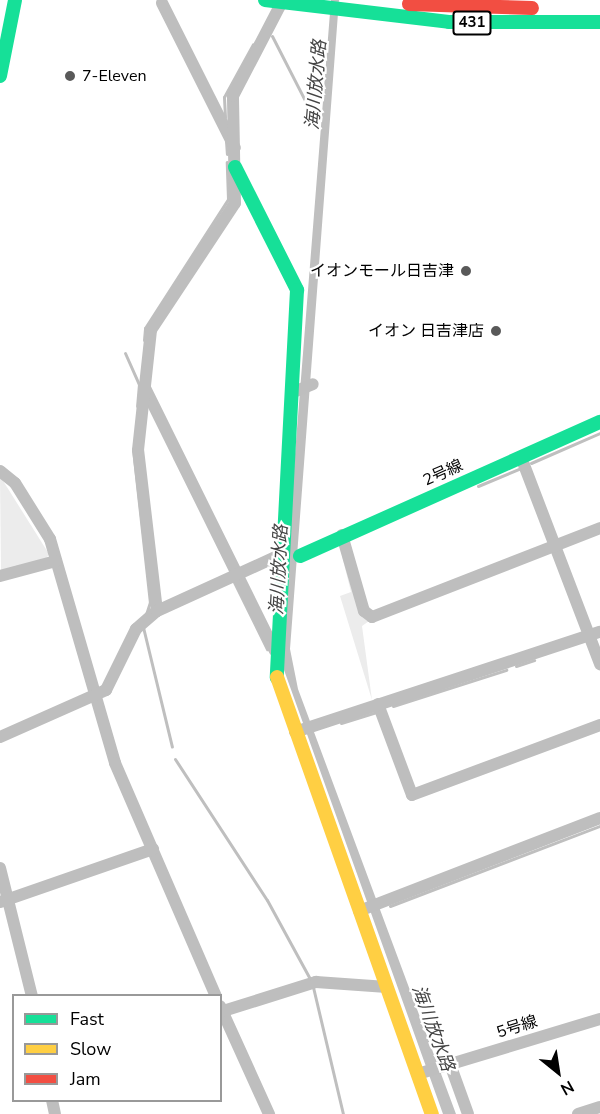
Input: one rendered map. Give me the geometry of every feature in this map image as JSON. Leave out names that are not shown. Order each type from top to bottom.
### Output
[{"type":"main road","points":[[0,76],[15,0]]},
{"type":"main road","name":"431","points":[[265,0],[449,22],[600,22]]},
{"type":"main road","name":"431","points":[[369,0],[600,8]]},
{"type":"main road","points":[[235,167],[297,290],[288,556],[275,651],[277,677],[362,910],[432,1114]]},
{"type":"main road","name":"2号線","points":[[288,556],[342,535],[600,422]]},
{"type":"street","points":[[157,611],[139,483],[151,330],[235,203],[233,96],[282,2]]},
{"type":"street","points":[[162,3],[235,148]]},
{"type":"street","points":[[294,392],[313,384]]},
{"type":"street","points":[[146,388],[275,651]]},
{"type":"street","points":[[521,457],[556,545],[595,633],[600,664]]},
{"type":"street","points":[[0,471],[38,516],[56,561],[115,763],[215,994]]},
{"type":"street","points":[[342,535],[364,611],[372,617],[600,528]]},
{"type":"street","points":[[0,737],[96,695],[113,682],[136,629],[157,611],[288,556]]},
{"type":"street","points":[[0,576],[56,561]]},
{"type":"street","points":[[298,731],[595,633]]},
{"type":"street","points":[[378,704],[412,795],[600,725]]},
{"type":"street","points":[[362,910],[600,818]]},
{"type":"street","points":[[4,901],[153,849]]},
{"type":"street","points":[[0,868],[4,901],[31,994]]},
{"type":"street","points":[[222,1010],[316,982],[387,987]]},
{"type":"street","points":[[222,1012],[269,1114]]},
{"type":"street","name":"5号線","points":[[420,1074],[599,1024]]},
{"type":"street","points":[[447,1066],[468,1114]]},
{"type":"street","points":[[578,1114],[600,1107]]},
{"type":"shaded area","points":[[331,0],[339,0],[290,649],[298,689],[456,1114],[443,1114],[279,656]]},
{"type":"shaded area","points":[[0,476],[49,554],[46,559],[1,571]]},
{"type":"shaded area","points":[[339,544],[372,619],[362,626],[372,700],[340,596],[351,592]]},
{"type":"waterway","name":"海川放水路","points":[[272,36],[312,114]]},
{"type":"waterway","points":[[225,117],[224,97],[253,44]]},
{"type":"waterway","points":[[226,141],[227,154]]},
{"type":"waterway","points":[[144,340],[145,328],[228,199],[227,162]]},
{"type":"waterway","points":[[125,353],[139,384],[137,406]]},
{"type":"waterway","points":[[531,463],[600,433]]},
{"type":"waterway","points":[[133,449],[150,602],[145,617]]},
{"type":"waterway","points":[[478,486],[521,468]]},
{"type":"waterway","points":[[234,582],[267,649]]},
{"type":"waterway","points":[[143,627],[172,747]]},
{"type":"waterway","points":[[516,666],[534,660]]},
{"type":"waterway","points":[[393,706],[506,670]]},
{"type":"waterway","points":[[341,723],[376,712]]},
{"type":"waterway","points":[[175,759],[267,900],[310,979]]},
{"type":"waterway","points":[[390,906],[600,826]]},
{"type":"waterway","points":[[313,987],[343,1114]]},
{"type":"traffic: fast","points":[[0,76],[15,0]]},
{"type":"traffic: fast","points":[[265,0],[449,22],[600,22]]},
{"type":"traffic: fast","points":[[235,167],[297,290],[277,677]]},
{"type":"traffic: fast","points":[[300,556],[600,422]]},
{"type":"traffic: slow","points":[[277,677],[432,1114]]},
{"type":"traffic: jam","points":[[409,4],[532,8]]},
{"type":"place","name":"7-Eleven","points":[[70,76]]},
{"type":"place","name":"イオンモール日吉津","points":[[466,271]]},
{"type":"place","name":"イオン 日吉津店","points":[[496,331]]}]
